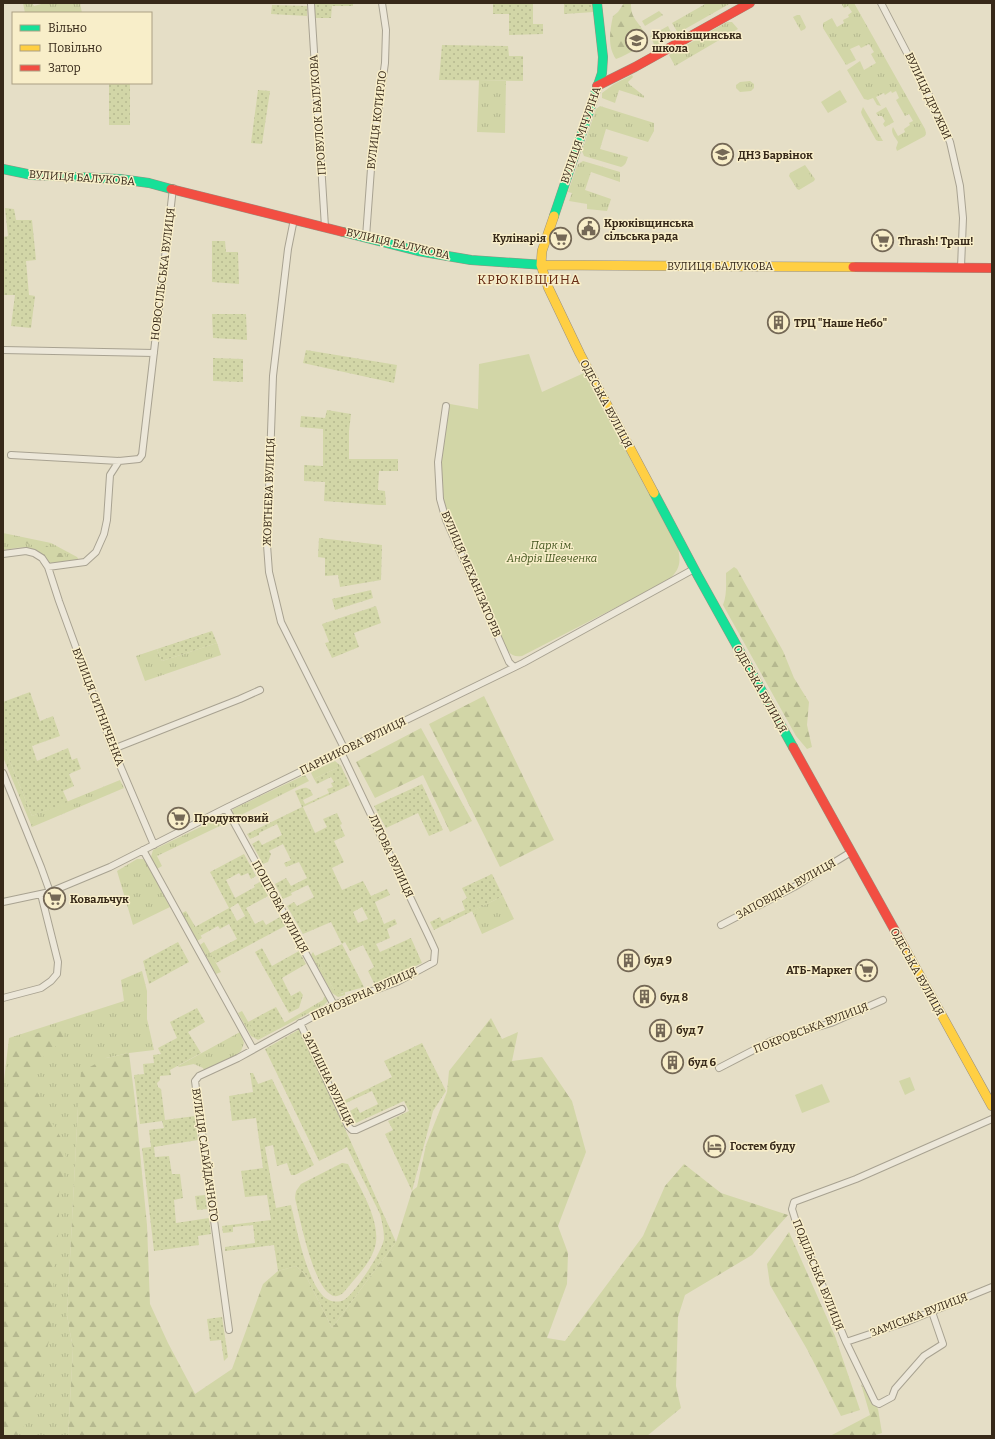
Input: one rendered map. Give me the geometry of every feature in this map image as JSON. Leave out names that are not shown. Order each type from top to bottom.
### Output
[{"type":"street","name":"ВУЛИЦЯ КОТИРЛО","points":[[366,237],[371,163],[385,63],[386,30],[382,3]]},
{"type":"street","name":"ВУЛИЦЯ МІЧУРІНА","points":[[541,265],[542,251],[602,73],[603,57],[597,3]]},
{"type":"street","points":[[597,86],[635,67],[750,3]]},
{"type":"street","name":"ВУЛИЦЯ ДРУЖБИ","points":[[881,3],[932,101],[950,142],[960,186],[963,218],[961,267]]},
{"type":"street","name":"ПРОВУЛОК БАЛУКОВА","points":[[311,4],[325,227]]},
{"type":"street","name":"ВУЛИЦЯ БАЛУКОВА","points":[[3,169],[32,175],[120,179],[173,188],[418,251],[472,260],[541,265],[992,268]]},
{"type":"street","name":"НОВОСІЛЬСЬКА ВУЛИЦЯ","points":[[3,350],[154,354],[173,188]]},
{"type":"street","name":"ЖОВТНЕВА ВУЛИЦЯ","points":[[294,219],[288,249],[273,376],[267,545],[269,572],[281,622],[343,751]]},
{"type":"street","name":"ОДЕСЬКА ВУЛИЦЯ","points":[[541,265],[548,287],[580,354],[694,569],[992,1106]]},
{"type":"street","points":[[11,455],[120,461],[138,459],[142,455],[154,354]]},
{"type":"street","name":"ВУЛИЦЯ МЕХАНІЗАТОРІВ","points":[[446,406],[438,462],[440,499],[446,520],[510,662],[514,667]]},
{"type":"street","points":[[3,554],[26,550],[42,558],[48,567],[84,562],[96,552],[104,534],[107,520],[110,475],[120,461]]},
{"type":"street","name":"ВУЛИЦЯ СИТНИЧЕНКА","points":[[48,567],[113,749],[154,845]]},
{"type":"street","name":"ПАРНИКОВА ВУЛИЦЯ","points":[[3,902],[50,892],[110,867],[226,808],[514,667],[694,569]]},
{"type":"street","points":[[113,749],[260,690]]},
{"type":"street","name":"ЛУГОВА ВУЛИЦЯ","points":[[343,751],[435,950],[434,962]]},
{"type":"street","points":[[3,773],[50,892]]},
{"type":"street","name":"ПОШТОВА ВУЛИЦЯ","points":[[226,808],[334,1005]]},
{"type":"street","points":[[143,850],[253,1049]]},
{"type":"street","name":"ЗАПОВІДНА ВУЛИЦЯ","points":[[721,925],[794,886],[851,852]]},
{"type":"street","points":[[3,998],[41,988],[51,981],[57,974],[58,962],[41,894]]},
{"type":"street","name":"ПРИОЗЕРНА ВУЛИЦЯ","points":[[253,1049],[334,1005],[397,982],[434,962]]},
{"type":"street","name":"ПОКРОВСЬКА ВУЛИЦЯ","points":[[719,1068],[771,1041],[830,1023],[883,1000]]},
{"type":"street","name":"ЗАТИШНА ВУЛИЦЯ","points":[[300,1023],[348,1126],[352,1130],[356,1130],[402,1109]]},
{"type":"street","name":"ВУЛИЦЯ САГАЙДАЧНОГО","points":[[229,1330],[195,1081],[199,1076],[253,1049]]},
{"type":"street","name":"ПОДІЛЬСЬКА ВУЛИЦЯ","points":[[932,1312],[943,1344],[924,1356],[896,1389],[892,1397],[879,1404],[875,1402],[846,1342],[796,1222],[792,1209],[794,1202],[856,1179],[992,1119]]},
{"type":"street","name":"ЗАМІСЬКА ВУЛИЦЯ","points":[[846,1342],[906,1322],[992,1287]]},
{"type":"green space","points":[[23,3],[32,3],[34,6],[45,3],[80,3],[82,12],[25,12]]},
{"type":"green space","points":[[314,3],[353,3],[353,6],[332,6],[331,18],[315,18]]},
{"type":"green space","points":[[493,3],[533,3],[533,24],[543,24],[543,34],[509,35],[509,14],[493,14]]},
{"type":"green space","points":[[564,3],[593,4],[594,12],[564,14]]},
{"type":"green space","points":[[624,3],[631,3],[632,13],[644,33],[647,42],[646,48],[633,51],[616,59],[610,43],[611,27],[613,16],[618,12]]},
{"type":"green space","points":[[707,3],[731,3],[678,33],[672,23]]},
{"type":"green space","points":[[841,3],[854,3],[925,129],[925,136],[897,151],[896,148],[898,142],[892,133],[893,127],[898,136],[905,132],[904,129],[913,121],[909,114],[905,116],[896,100],[899,98],[896,91],[892,93],[891,91],[885,95],[884,93],[876,97],[881,106],[877,105],[873,98],[868,100],[864,99],[847,70],[860,61],[864,70],[876,63],[871,54],[874,52],[869,44],[861,48],[859,45],[850,49],[856,60],[846,65],[823,28],[823,23],[832,18],[837,27],[844,23],[843,20],[849,17],[848,15],[852,12],[848,6],[844,8]]},
{"type":"green space","points":[[272,5],[307,6],[307,16],[271,14]]},
{"type":"green space","points":[[659,11],[663,15],[645,26],[642,21]]},
{"type":"green space","points":[[800,15],[806,27],[801,31],[793,17]]},
{"type":"green space","points":[[727,22],[732,22],[738,29],[675,66],[669,55]]},
{"type":"green space","points":[[668,26],[673,36],[655,46],[650,36]]},
{"type":"green space","points":[[442,45],[508,46],[509,56],[523,56],[523,81],[439,80]]},
{"type":"green space","points":[[632,75],[633,77],[628,82],[629,84],[644,96],[644,98],[619,90],[615,103],[602,98],[602,93],[614,84]]},
{"type":"green space","points":[[479,80],[506,81],[505,133],[477,132]]},
{"type":"green space","points":[[750,81],[754,84],[754,88],[751,91],[740,92],[736,88],[736,85],[740,82]]},
{"type":"green space","points":[[109,84],[130,84],[130,125],[109,125]]},
{"type":"green space","points":[[258,90],[270,91],[262,144],[251,143]]},
{"type":"green space","points":[[840,90],[847,102],[828,113],[821,102]]},
{"type":"green space","points":[[600,106],[654,123],[654,131],[648,142],[606,129],[600,149],[628,157],[625,164],[621,167],[584,156],[582,151],[596,109]]},
{"type":"green space","points":[[863,107],[883,141],[876,140],[862,115],[861,112]]},
{"type":"green space","points":[[886,107],[894,122],[885,127],[883,124],[885,121],[882,116],[878,116],[876,113]]},
{"type":"green space","points":[[583,161],[620,172],[620,182],[591,172],[585,190],[611,199],[607,211],[587,209],[587,204],[569,201],[572,193],[568,192],[577,166]]},
{"type":"green space","points":[[805,165],[815,179],[799,190],[789,176],[790,173]]},
{"type":"green space","points":[[805,167],[813,180],[800,188],[792,175]]},
{"type":"green space","points":[[5,208],[14,209],[16,220],[32,220],[36,260],[26,261],[29,295],[35,296],[31,328],[11,326],[15,295],[3,295],[3,237],[8,236]]},
{"type":"green space","points":[[212,241],[225,241],[226,252],[238,252],[239,284],[212,282]]},
{"type":"green space","points":[[212,314],[246,314],[247,340],[213,338]]},
{"type":"green space","points":[[306,350],[397,365],[394,383],[303,363]]},
{"type":"green space","name":"Парк ім. Андрія Шевченка","points":[[529,354],[542,392],[584,373],[678,548],[679,566],[669,580],[522,656],[515,656],[506,649],[446,509],[441,483],[441,469],[443,443],[450,404],[478,409],[479,364]]},
{"type":"green space","points":[[213,358],[243,359],[243,382],[213,381]]},
{"type":"green space","points":[[327,410],[351,414],[349,431],[349,459],[398,459],[398,471],[379,471],[378,490],[385,491],[386,505],[324,501],[325,482],[304,481],[304,465],[323,466],[323,429],[300,427],[301,416],[325,418]]},
{"type":"green space","points":[[3,533],[51,543],[77,557],[79,560],[54,564],[47,562],[31,549],[17,548],[3,550]]},
{"type":"green space","points":[[21,538],[47,546],[59,553],[64,553],[66,558],[61,560],[52,559],[40,548],[17,541]]},
{"type":"green space","points":[[319,538],[382,545],[381,580],[340,587],[338,575],[325,576],[325,558],[318,557]]},
{"type":"green space","points":[[734,567],[737,569],[783,651],[794,678],[809,702],[807,725],[812,747],[807,749],[796,736],[723,605],[726,593],[726,573]]},
{"type":"green space","points":[[371,590],[373,598],[335,610],[332,599]]},
{"type":"green space","points":[[376,606],[381,623],[354,633],[359,647],[332,658],[325,643],[329,642],[322,624]]},
{"type":"green space","points":[[212,631],[217,643],[162,661],[157,649]]},
{"type":"green space","points":[[217,643],[221,655],[145,681],[136,656],[157,649],[162,661]]},
{"type":"green space","points":[[30,692],[40,721],[53,716],[60,736],[32,746],[37,761],[68,748],[72,760],[77,758],[81,769],[69,774],[74,786],[63,791],[68,802],[32,816],[3,744],[3,702]]},
{"type":"green space","points":[[484,696],[554,840],[500,867],[429,724]]},
{"type":"green space","points":[[421,728],[472,821],[450,832],[423,775],[375,798],[356,762]]},
{"type":"green space","points":[[3,744],[32,816],[120,780],[124,788],[32,827],[3,757]]},
{"type":"green space","points":[[335,761],[341,766],[314,779],[311,773],[313,771]]},
{"type":"green space","points":[[341,766],[350,785],[303,807],[315,833],[327,827],[323,819],[337,813],[345,836],[334,841],[344,862],[332,868],[342,890],[363,881],[371,896],[387,889],[390,895],[375,902],[384,924],[395,919],[397,924],[387,929],[390,938],[376,944],[380,952],[411,938],[422,963],[386,980],[374,983],[368,971],[374,967],[363,945],[350,951],[345,942],[342,944],[331,922],[303,934],[287,906],[294,902],[297,906],[314,897],[308,885],[291,893],[292,895],[283,899],[275,884],[286,878],[291,886],[307,878],[299,862],[286,867],[284,863],[291,860],[283,844],[269,851],[271,854],[268,862],[263,864],[252,844],[259,840],[262,845],[282,835],[277,824],[250,839],[247,834],[302,807],[295,791],[304,788],[308,788],[310,790],[313,795],[303,800],[305,804],[329,793],[327,789],[333,787],[331,783],[334,782],[331,777],[317,784],[314,779]],"holes":[[[362,907],[368,919],[358,923],[353,912]]]},
{"type":"green space","points":[[305,775],[309,781],[237,817],[234,817],[232,812],[233,809]]},
{"type":"green space","points":[[422,784],[443,830],[429,836],[418,813],[386,828],[374,806]]},
{"type":"green space","points":[[221,817],[226,823],[157,856],[162,866],[157,869],[151,857],[153,850]]},
{"type":"green space","points":[[244,854],[256,876],[251,879],[248,873],[241,876],[239,873],[226,880],[235,898],[255,887],[254,885],[260,882],[268,896],[246,908],[255,924],[263,920],[266,925],[280,917],[285,926],[216,963],[210,953],[237,939],[229,924],[220,929],[218,926],[200,936],[195,927],[229,908],[210,872]],"holes":[[[238,903],[245,916],[237,921],[230,908]]]},
{"type":"green space","points":[[137,859],[143,859],[146,862],[170,907],[133,925],[117,871]]},
{"type":"green space","points":[[492,874],[503,896],[434,930],[430,922],[440,917],[442,921],[465,910],[462,901],[467,898],[462,888]]},
{"type":"green space","points":[[503,896],[514,919],[482,934],[472,911]]},
{"type":"green space","points":[[186,911],[202,938],[197,941],[182,913]]},
{"type":"green space","points":[[178,942],[189,962],[149,984],[143,961]]},
{"type":"green space","points":[[204,942],[221,972],[216,974],[200,945]]},
{"type":"green space","points":[[342,944],[364,987],[339,994],[334,990],[315,956]]},
{"type":"green space","points":[[262,948],[272,966],[299,951],[306,964],[282,978],[291,996],[300,991],[303,995],[299,1008],[289,1013],[255,952]]},
{"type":"green space","points":[[313,952],[334,990],[342,994],[345,992],[345,995],[338,997],[332,993],[311,955]]},
{"type":"green space","points":[[142,971],[147,991],[147,1019],[154,1050],[106,1058],[78,1107],[67,1315],[73,1349],[68,1436],[3,1436],[3,1089],[9,1038],[124,1001],[121,980]]},
{"type":"green space","points":[[328,996],[328,1001],[324,1005],[258,1040],[251,1036],[238,1013],[242,1011],[255,1034],[263,1035],[323,1000],[324,997]]},
{"type":"green space","points":[[276,1007],[285,1023],[263,1035],[259,1036],[255,1034],[248,1022]]},
{"type":"green space","points":[[197,1008],[205,1022],[188,1032],[201,1053],[170,1070],[171,1075],[160,1076],[160,1080],[157,1083],[158,1087],[161,1089],[165,1120],[195,1116],[198,1140],[154,1147],[155,1157],[169,1156],[172,1174],[180,1174],[183,1198],[174,1200],[176,1223],[209,1218],[211,1234],[198,1236],[199,1245],[154,1251],[142,1148],[151,1147],[149,1130],[164,1128],[162,1121],[140,1124],[134,1075],[144,1074],[143,1064],[154,1063],[153,1055],[161,1054],[158,1048],[177,1038],[170,1022]]},
{"type":"green space","points":[[491,1018],[502,1039],[518,1032],[512,1061],[542,1057],[572,1101],[586,1152],[558,1226],[568,1253],[567,1284],[547,1338],[565,1341],[643,1236],[665,1186],[684,1164],[721,1193],[788,1215],[752,1255],[685,1295],[678,1317],[676,1386],[681,1408],[647,1436],[68,1436],[73,1349],[67,1315],[81,1072],[106,1058],[129,1053],[147,1225],[150,1304],[168,1343],[195,1394],[232,1369],[263,1284],[278,1271],[296,1266],[305,1274],[332,1328],[396,1242],[412,1191],[417,1187],[426,1145],[447,1092],[449,1071]]},
{"type":"green space","points":[[55,1027],[65,1029],[64,1039],[40,1060],[33,1073],[37,1092],[47,1114],[61,1138],[67,1161],[59,1193],[59,1228],[54,1266],[51,1332],[35,1401],[21,1432],[17,1436],[3,1436],[3,1306],[8,1279],[3,1279],[3,1248],[5,1245],[6,1204],[3,1158],[3,1095],[10,1084],[9,1074],[11,1051],[14,1044],[20,1039]]},
{"type":"green space","points":[[300,1029],[396,1242],[332,1328],[305,1274],[296,1266],[278,1271],[274,1245],[225,1251],[225,1247],[255,1243],[253,1225],[233,1227],[233,1232],[223,1233],[222,1226],[271,1220],[267,1195],[245,1197],[241,1171],[263,1168],[256,1118],[232,1121],[229,1096],[253,1092],[250,1073],[253,1073],[258,1084],[272,1079],[314,1165],[295,1175],[291,1175],[287,1163],[277,1166],[273,1145],[265,1147],[276,1208],[291,1205],[309,1272],[322,1294],[331,1301],[344,1300],[349,1296],[361,1281],[382,1245],[384,1236],[380,1214],[347,1147],[319,1161],[265,1049]]},
{"type":"green space","points":[[240,1032],[244,1043],[241,1051],[236,1055],[204,1070],[203,1068],[194,1064],[178,1066]]},
{"type":"green space","points":[[422,1043],[446,1091],[433,1111],[412,1191],[385,1134],[393,1130],[388,1121],[409,1111],[404,1101],[356,1123],[350,1111],[357,1107],[360,1113],[378,1104],[372,1091],[346,1103],[345,1100],[392,1077],[384,1061]]},
{"type":"green space","points":[[910,1077],[915,1090],[905,1095],[899,1081]]},
{"type":"green space","points":[[822,1084],[830,1102],[802,1113],[795,1095]]},
{"type":"green space","points":[[342,1163],[348,1164],[364,1194],[373,1217],[376,1229],[376,1240],[372,1256],[365,1266],[344,1292],[336,1296],[330,1294],[324,1288],[318,1278],[308,1250],[295,1198],[296,1191],[301,1184]]},
{"type":"green space","points":[[205,1195],[207,1209],[197,1210],[195,1196]]},
{"type":"green space","points":[[789,1232],[835,1336],[860,1410],[841,1416],[808,1351],[770,1285],[767,1264]]},
{"type":"green space","points":[[222,1317],[228,1357],[224,1361],[221,1340],[210,1341],[207,1319]]},
{"type":"green space","points":[[861,1384],[878,1409],[882,1433],[873,1436],[830,1436],[870,1415]]},
{"type":"traffic: fast","points":[[554,216],[602,73],[603,57],[597,3]]},
{"type":"traffic: fast","points":[[3,169],[32,175],[120,179],[149,183],[171,189]]},
{"type":"traffic: fast","points":[[343,232],[418,251],[471,260],[544,265]]},
{"type":"traffic: fast","points":[[654,493],[698,576],[793,747]]},
{"type":"traffic: slow","points":[[554,216],[542,251],[541,265],[548,287],[580,354],[654,493]]},
{"type":"traffic: slow","points":[[544,265],[853,267]]},
{"type":"traffic: slow","points":[[904,947],[992,1106]]},
{"type":"traffic: jam","points":[[597,86],[635,67],[750,3]]},
{"type":"traffic: jam","points":[[171,189],[343,232]]},
{"type":"traffic: jam","points":[[853,267],[992,268]]},
{"type":"traffic: jam","points":[[793,747],[904,947]]},
{"type":"place","name":"Крюківщинська школа","points":[[636,41]]},
{"type":"place","name":"ДНЗ Барвінок","points":[[722,155]]},
{"type":"place","name":"Крюківщинська сільська рада","points":[[588,229]]},
{"type":"place","name":"Кулінарія","points":[[561,238]]},
{"type":"place","name":"Thrash! Траш!","points":[[882,241]]},
{"type":"place","name":"ТРЦ \"Наше Небо\"","points":[[779,323]]},
{"type":"place","name":"Продуктовий","points":[[178,818]]},
{"type":"place","name":"Ковальчук","points":[[54,899]]},
{"type":"place","name":"буд 9","points":[[628,960]]},
{"type":"place","name":"АТБ-Маркет","points":[[867,970]]},
{"type":"place","name":"буд 8","points":[[644,997]]},
{"type":"place","name":"буд 7","points":[[660,1030]]},
{"type":"place","name":"буд 6","points":[[673,1062]]},
{"type":"place","name":"Гостем буду","points":[[715,1146]]},
{"type":"district","name":"КРЮКІВЩИНА","points":[[529,279]]}]
